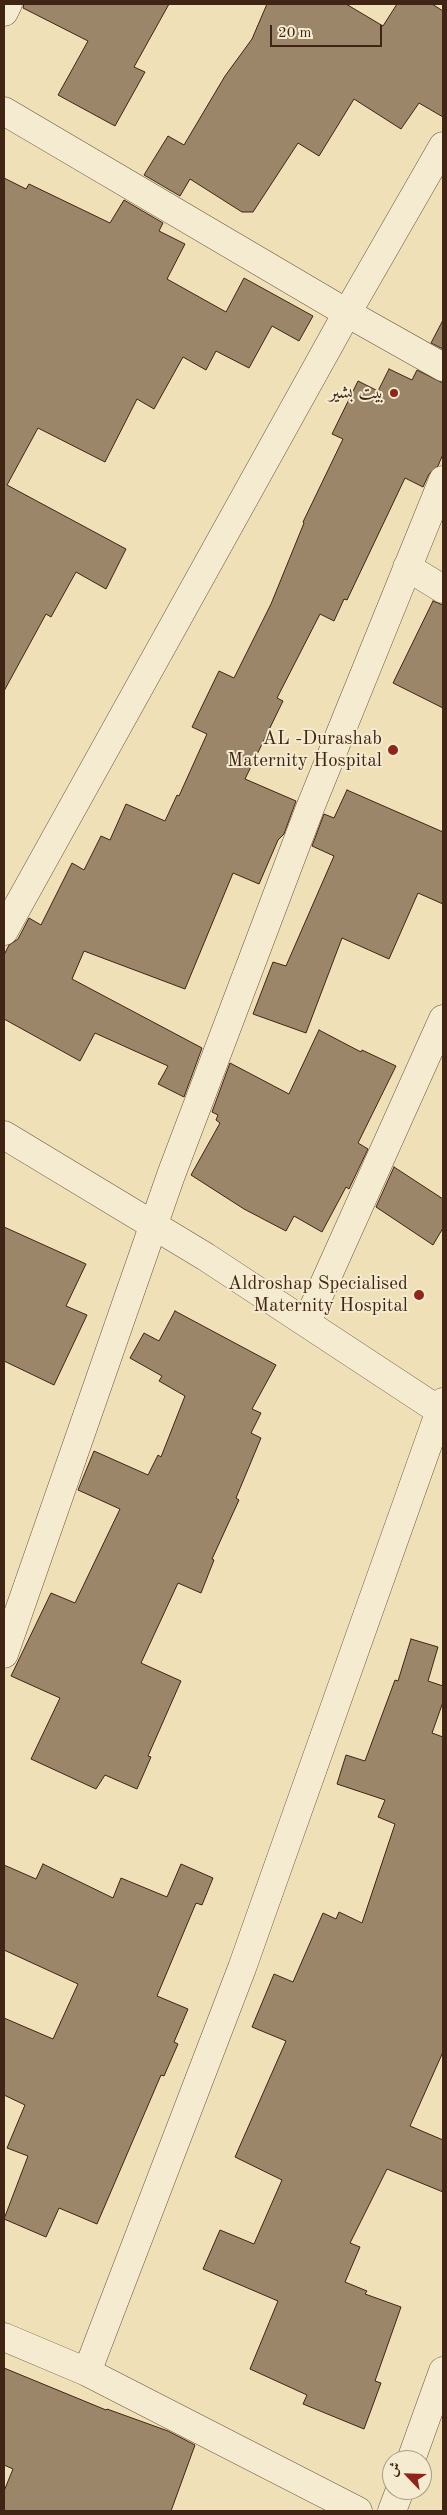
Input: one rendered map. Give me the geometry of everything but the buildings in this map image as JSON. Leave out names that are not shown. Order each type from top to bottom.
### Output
[{"type":"street","points":[[4,12],[8,4]]},
{"type":"street","points":[[4,111],[347,313],[443,367]]},
{"type":"street","points":[[4,931],[347,313],[443,146]]},
{"type":"street","points":[[4,1654],[171,1175],[310,808],[443,480]]},
{"type":"street","points":[[407,567],[443,589]]},
{"type":"street","points":[[307,1322],[443,1019]]},
{"type":"street","points":[[4,1135],[154,1225],[442,1408],[242,1968],[87,2372]]},
{"type":"street","points":[[4,2337],[87,2372],[358,2511]]},
{"type":"street","points":[[415,2450],[443,2371]]},
{"type":"place","name":"بيت بشير","points":[[394,393]]},
{"type":"place","name":"AL -Durashab Maternity Hospital","points":[[393,750]]},
{"type":"place","name":"Aldroshap Specialised Maternity Hospital","points":[[419,1295]]}]
